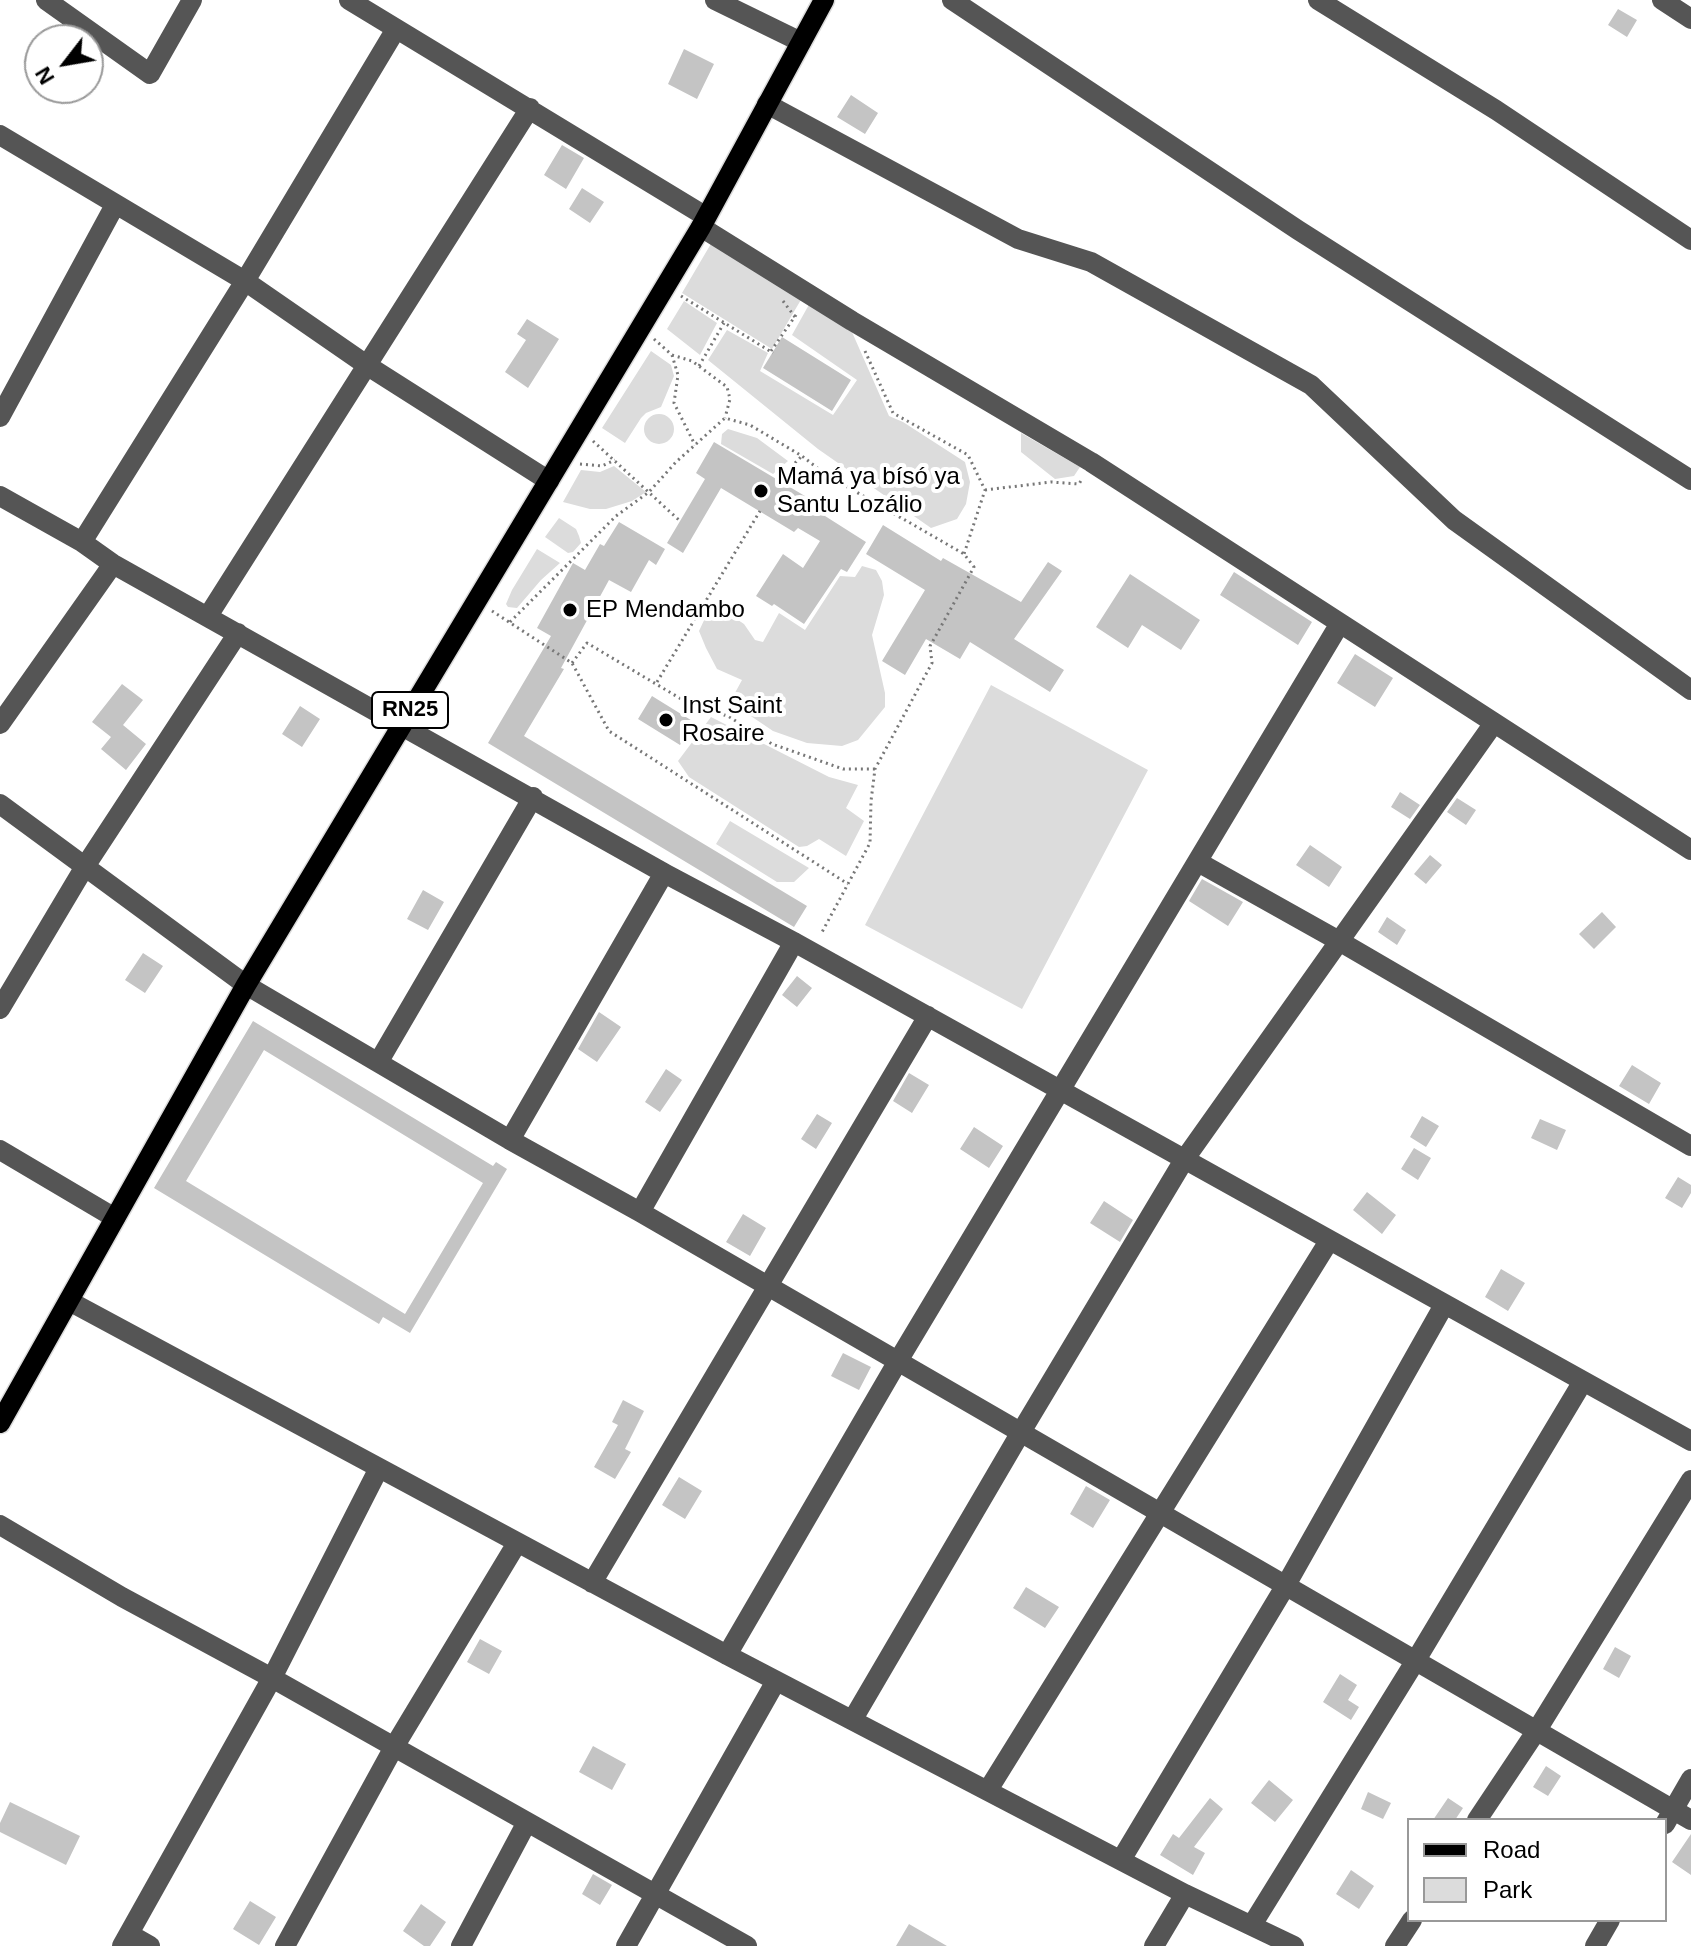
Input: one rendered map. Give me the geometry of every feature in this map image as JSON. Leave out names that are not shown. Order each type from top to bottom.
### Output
[{"type":"main road","name":"RN25","points":[[0,1423],[246,985],[703,221],[824,0]]},
{"type":"street","points":[[46,0],[150,74],[192,0]]},
{"type":"street","points":[[349,0],[530,108],[852,321],[1091,462],[1691,850]]},
{"type":"street","points":[[715,0],[801,42]]},
{"type":"street","points":[[952,0],[1298,230],[1691,480]]},
{"type":"street","points":[[1318,0],[1496,110],[1691,240]]},
{"type":"street","points":[[1662,0],[1691,19]]},
{"type":"street","points":[[82,542],[245,281],[396,29]]},
{"type":"street","points":[[767,104],[1018,239],[1091,262],[1311,385],[1454,520],[1691,690]]},
{"type":"street","points":[[208,616],[530,108]]},
{"type":"street","points":[[0,135],[245,281],[368,366],[549,481]]},
{"type":"street","points":[[0,417],[115,205]]},
{"type":"street","points":[[0,496],[82,542],[113,564],[664,873],[803,946],[1582,1383],[1691,1441]]},
{"type":"street","points":[[0,724],[113,564]]},
{"type":"street","points":[[727,1655],[898,1361],[1339,625]]},
{"type":"street","points":[[0,1009],[84,868],[238,633]]},
{"type":"street","points":[[853,1719],[1184,1160],[1494,723]]},
{"type":"street","points":[[379,1061],[533,797]]},
{"type":"street","points":[[0,804],[246,985],[1537,1730],[1677,1817],[1691,1779]]},
{"type":"street","points":[[1198,862],[1691,1146]]},
{"type":"street","points":[[510,1140],[664,873]]},
{"type":"street","points":[[640,1212],[803,946]]},
{"type":"street","points":[[592,1583],[928,1016]]},
{"type":"street","points":[[0,1150],[115,1218]]},
{"type":"street","points":[[988,1790],[1329,1241]]},
{"type":"street","points":[[69,1301],[776,1681],[1185,1894],[1294,1946]]},
{"type":"street","points":[[1121,1860],[1286,1585],[1444,1305]]},
{"type":"street","points":[[1252,1925],[1582,1383]]},
{"type":"street","points":[[150,1946],[125,1940],[272,1678],[379,1468]]},
{"type":"street","points":[[1478,1818],[1537,1730],[1691,1480]]},
{"type":"street","points":[[0,1525],[122,1597],[272,1678],[747,1946]]},
{"type":"street","points":[[285,1946],[394,1747],[517,1543]]},
{"type":"street","points":[[626,1946],[776,1681]]},
{"type":"street","points":[[461,1946],[527,1822]]},
{"type":"street","points":[[1154,1946],[1185,1894]]},
{"type":"street","points":[[1395,1946],[1411,1922]]},
{"type":"street","points":[[1595,1946],[1609,1922]]},
{"type":"path","points":[[676,293],[772,352],[810,294]]},
{"type":"path","points":[[852,321],[893,413],[968,455],[985,490],[964,554]]},
{"type":"path","points":[[699,366],[724,323]]},
{"type":"path","points":[[510,622],[616,516],[649,492],[725,418],[730,399],[727,387],[692,361],[672,355],[651,336]]},
{"type":"path","points":[[672,355],[678,375],[674,403],[695,445]]},
{"type":"path","points":[[725,418],[750,425],[802,456],[825,474],[964,554],[974,567],[930,646],[932,663],[875,769],[870,843],[848,884],[803,946]]},
{"type":"path","points":[[591,438],[680,521]]},
{"type":"path","points":[[778,480],[802,456]]},
{"type":"path","points":[[576,464],[602,466],[615,460]]},
{"type":"path","points":[[985,490],[1051,482],[1079,484],[1091,462]]},
{"type":"path","points":[[657,682],[760,511]]},
{"type":"path","points":[[492,611],[572,663],[609,731],[848,884]]},
{"type":"path","points":[[572,663],[587,643],[693,706],[728,716],[772,744],[843,769],[875,769]]},
{"type":"green space","points":[[712,242],[802,298],[772,349],[682,293]]},
{"type":"green space","points":[[684,301],[717,323],[700,355],[667,329]]},
{"type":"green space","points":[[811,301],[848,323],[889,416],[965,462],[970,482],[966,504],[957,519],[931,528],[818,449],[708,360],[727,330],[768,353],[760,371],[833,415],[857,380],[792,335]]},
{"type":"green space","points":[[651,351],[671,365],[674,376],[661,407],[641,418],[625,443],[602,428]]},
{"type":"green space","points":[[659,414],[670,418],[674,429],[670,440],[659,444],[648,440],[644,429],[648,418]]},
{"type":"green space","points":[[728,429],[757,438],[788,461],[773,474],[721,444],[722,434]]},
{"type":"green space","points":[[1021,433],[1080,467],[1074,476],[1055,479],[1021,452]]},
{"type":"green space","points":[[614,466],[646,492],[632,501],[606,509],[590,509],[563,502],[581,470],[600,472]]},
{"type":"green space","points":[[559,518],[576,529],[579,536],[581,543],[573,552],[568,553],[545,537]]},
{"type":"green space","points":[[537,549],[560,563],[517,608],[508,607],[506,604],[512,590]]},
{"type":"green space","points":[[862,566],[876,570],[882,581],[884,595],[872,635],[885,693],[885,707],[858,740],[842,746],[807,743],[773,731],[730,702],[742,680],[717,669],[699,631],[707,614],[713,610],[726,612],[744,624],[755,640],[763,642],[779,613],[805,630],[840,576],[855,577]]},
{"type":"green space","points":[[991,685],[1148,770],[1022,1009],[865,925]]},
{"type":"green space","points":[[711,717],[829,777],[858,785],[846,808],[864,821],[846,856],[819,839],[799,847],[689,777],[678,761]]},
{"type":"green space","points":[[730,821],[809,868],[794,882],[777,882],[716,844]]},
{"type":"building","points":[[1618,9],[1637,20],[1627,37],[1608,25]]},
{"type":"building","points":[[684,49],[714,64],[697,99],[668,84]]},
{"type":"building","points":[[851,95],[878,113],[865,134],[837,117]]},
{"type":"building","points":[[562,145],[584,158],[566,189],[544,175]]},
{"type":"building","points":[[582,188],[604,202],[590,223],[569,209]]},
{"type":"building","points":[[527,319],[559,339],[528,388],[505,372],[526,340],[517,334]]},
{"type":"building","points":[[782,337],[851,380],[832,411],[763,368]]},
{"type":"building","points":[[714,442],[815,502],[812,506],[866,542],[847,572],[841,569],[804,624],[756,596],[783,554],[803,568],[820,541],[798,528],[794,532],[721,488],[683,553],[667,543],[705,479],[696,473]]},
{"type":"building","points":[[619,522],[665,549],[656,565],[649,560],[631,592],[609,580],[561,668],[564,669],[524,736],[807,906],[794,927],[488,743],[551,636],[537,628],[573,563],[585,570],[600,544],[604,546]]},
{"type":"building","points":[[883,525],[941,561],[943,558],[1021,602],[1048,562],[1062,571],[1014,639],[1064,670],[1050,692],[970,642],[960,659],[926,639],[905,675],[882,661],[925,590],[866,554]]},
{"type":"building","points":[[1234,572],[1312,622],[1298,645],[1220,595]]},
{"type":"building","points":[[1130,574],[1200,620],[1181,650],[1142,625],[1128,648],[1096,627]]},
{"type":"building","points":[[1355,654],[1393,678],[1375,707],[1337,683]]},
{"type":"building","points":[[122,684],[143,700],[123,725],[146,744],[126,770],[101,749],[111,737],[92,722]]},
{"type":"building","name":"Inst Saint Rosaire","points":[[652,696],[694,722],[680,745],[638,719]]},
{"type":"building","points":[[300,706],[320,719],[302,747],[282,734]]},
{"type":"building","points":[[1400,792],[1420,805],[1410,819],[1391,807]]},
{"type":"building","points":[[1457,798],[1476,810],[1466,825],[1447,812]]},
{"type":"building","points":[[1310,845],[1342,867],[1329,887],[1296,865]]},
{"type":"building","points":[[1430,855],[1442,865],[1426,884],[1414,874]]},
{"type":"building","points":[[1202,879],[1243,902],[1228,926],[1189,901]]},
{"type":"building","points":[[423,890],[444,902],[428,930],[407,919]]},
{"type":"building","points":[[1602,912],[1616,927],[1594,949],[1579,934]]},
{"type":"building","points":[[1387,917],[1406,930],[1397,945],[1378,932]]},
{"type":"building","points":[[143,953],[163,966],[145,993],[125,980]]},
{"type":"building","points":[[797,976],[812,988],[797,1007],[782,995]]},
{"type":"building","points":[[599,1012],[621,1027],[597,1062],[578,1049]]},
{"type":"building","points":[[253,1021],[493,1166],[496,1162],[507,1169],[410,1333],[383,1317],[379,1324],[154,1188]],"holes":[[[264,1050],[483,1183],[405,1314],[186,1181]]]},
{"type":"building","points":[[1632,1065],[1661,1083],[1649,1104],[1619,1086]]},
{"type":"building","points":[[666,1069],[682,1080],[660,1112],[645,1102]]},
{"type":"building","points":[[909,1073],[929,1085],[912,1113],[893,1101]]},
{"type":"building","points":[[817,1114],[832,1123],[816,1149],[801,1139]]},
{"type":"building","points":[[1422,1116],[1439,1126],[1426,1147],[1410,1137]]},
{"type":"building","points":[[1540,1119],[1566,1130],[1557,1150],[1531,1138]]},
{"type":"building","points":[[974,1127],[1003,1146],[989,1168],[960,1149]]},
{"type":"building","points":[[1414,1148],[1431,1158],[1418,1180],[1401,1169]]},
{"type":"building","points":[[1678,1177],[1691,1185],[1691,1193],[1682,1208],[1665,1198]]},
{"type":"building","points":[[1367,1192],[1396,1215],[1382,1234],[1353,1210]]},
{"type":"building","points":[[1104,1201],[1133,1220],[1120,1242],[1090,1223]]},
{"type":"building","points":[[743,1214],[766,1228],[750,1256],[726,1242]]},
{"type":"building","points":[[1501,1269],[1525,1283],[1508,1311],[1485,1297]]},
{"type":"building","points":[[843,1353],[871,1367],[859,1390],[831,1376]]},
{"type":"building","points":[[623,1400],[644,1411],[625,1449],[631,1452],[615,1479],[594,1467],[618,1425],[612,1422]]},
{"type":"building","points":[[679,1477],[702,1491],[685,1519],[662,1505]]},
{"type":"building","points":[[1086,1486],[1110,1500],[1093,1528],[1070,1514]]},
{"type":"building","points":[[1026,1587],[1059,1607],[1045,1628],[1013,1608]]},
{"type":"building","points":[[480,1639],[502,1651],[489,1674],[467,1662]]},
{"type":"building","points":[[1615,1647],[1631,1656],[1619,1678],[1603,1669]]},
{"type":"building","points":[[1340,1674],[1357,1685],[1348,1700],[1359,1707],[1351,1720],[1323,1702]]},
{"type":"building","points":[[593,1746],[626,1764],[612,1790],[579,1772]]},
{"type":"building","points":[[1546,1766],[1561,1776],[1548,1796],[1533,1787]]},
{"type":"building","points":[[1269,1780],[1293,1800],[1275,1822],[1251,1803]]},
{"type":"building","points":[[1368,1792],[1391,1803],[1383,1819],[1361,1809]]},
{"type":"building","points":[[1210,1798],[1223,1809],[1194,1847],[1205,1853],[1193,1875],[1160,1855],[1173,1834],[1179,1838]]},
{"type":"building","points":[[1448,1798],[1463,1808],[1456,1818],[1434,1818]]},
{"type":"building","points":[[10,1802],[80,1836],[66,1865],[0,1832],[0,1823]]},
{"type":"building","points":[[1691,1834],[1691,1875],[1672,1862]]},
{"type":"building","points":[[1351,1870],[1374,1886],[1359,1909],[1336,1894]]},
{"type":"building","points":[[593,1874],[612,1885],[600,1905],[582,1894]]},
{"type":"building","points":[[250,1901],[276,1917],[259,1945],[233,1929]]},
{"type":"building","points":[[421,1904],[446,1922],[430,1946],[424,1946],[403,1931]]},
{"type":"building","points":[[909,1924],[947,1946],[896,1946]]},
{"type":"place","name":"Mamá ya bísó ya Santu Lozálio","points":[[761,491]]},
{"type":"place","name":"EP Mendambo","points":[[570,610]]},
{"type":"place","name":"Inst Saint Rosaire","points":[[666,720]]}]
